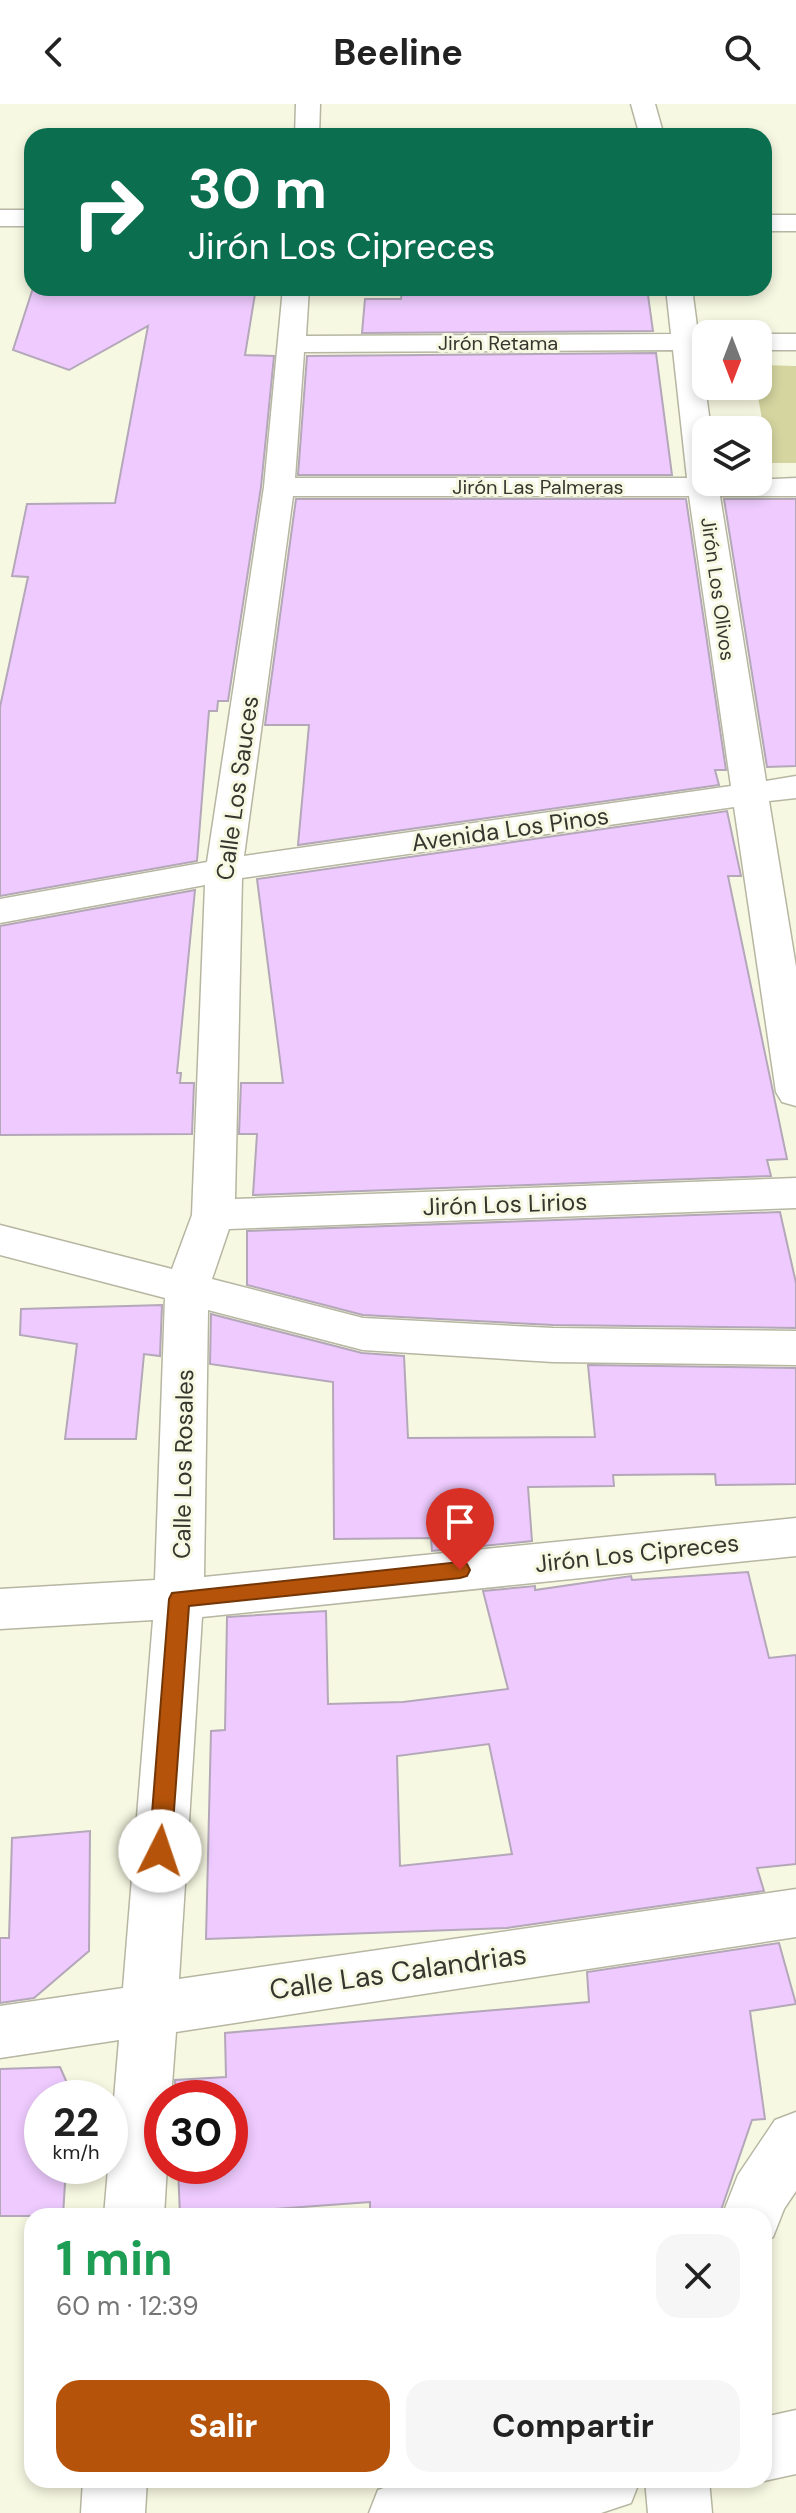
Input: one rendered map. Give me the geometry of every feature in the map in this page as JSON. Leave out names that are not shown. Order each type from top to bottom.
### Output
[{"type":"street","points":[[307,128],[308,104]]},
{"type":"street","points":[[643,104],[650,128]]},
{"type":"street","points":[[0,218],[24,218]]},
{"type":"street","points":[[772,223],[796,223]]},
{"type":"street","name":"Calle Los Sauces","points":[[187,1287],[213,1215],[224,870],[279,487],[295,296]]},
{"type":"street","name":"Jirón Los Olivos","points":[[682,296],[692,327]]},
{"type":"street","name":"Jirón Retama","points":[[289,344],[692,342]]},
{"type":"street","points":[[772,342],[796,342]]},
{"type":"street","name":"Jirón Las Palmeras","points":[[279,487],[692,486]]},
{"type":"street","name":"Jirón Las Palmeras","points":[[772,487],[796,487]]},
{"type":"street","name":"Jirón Los Olivos","points":[[704,496],[796,1092]]},
{"type":"street","name":"Avenida Los Pinos","points":[[0,911],[224,870],[796,787]]},
{"type":"street","name":"Jirón Los Lirios","points":[[213,1215],[796,1193]]},
{"type":"street","points":[[0,1240],[363,1334],[553,1345],[796,1348]]},
{"type":"street","name":"Calle Los Rosales","points":[[135,2208],[179,1599],[187,1287]]},
{"type":"street","name":"Jirón Los Cipreces","points":[[0,1609],[179,1599],[796,1537]]},
{"type":"street","name":"Calle Las Calandrias","points":[[0,2032],[796,1913]]},
{"type":"street","points":[[755,2208],[759,2195],[796,2140]]},
{"type":"street","points":[[772,2447],[796,2442]]},
{"type":"street","points":[[113,2513],[115,2488]]},
{"type":"street","points":[[401,2513],[558,2488]]},
{"type":"street","points":[[678,2488],[680,2513]]},
{"type":"green space","points":[[772,365],[796,366],[796,463],[772,463],[772,416],[761,416],[759,400],[772,400]]},
{"type":"building","points":[[30,296],[255,296],[245,355],[274,356],[261,487],[228,701],[218,701],[217,711],[209,711],[197,861],[0,896],[0,707],[28,577],[12,576],[27,504],[115,503],[148,326],[69,370],[13,350]]},
{"type":"building","points":[[401,296],[648,296],[653,331],[362,333],[365,299],[401,299]]},
{"type":"building","points":[[656,353],[672,475],[298,475],[307,356]]},
{"type":"building","points":[[296,499],[686,499],[726,770],[715,770],[719,785],[298,845],[309,725],[265,725]]},
{"type":"building","points":[[724,499],[796,499],[796,766],[767,767]]},
{"type":"building","points":[[727,811],[741,876],[728,876],[787,1159],[767,1160],[771,1176],[253,1195],[257,1134],[239,1134],[241,1083],[283,1083],[257,879]]},
{"type":"building","points":[[195,890],[177,1073],[181,1073],[180,1083],[194,1083],[192,1134],[0,1135],[0,926]]},
{"type":"building","points":[[780,1212],[796,1283],[796,1328],[553,1325],[363,1315],[247,1285],[247,1231]]},
{"type":"building","points":[[162,1305],[160,1356],[144,1354],[136,1439],[65,1439],[77,1344],[20,1335],[21,1309]]},
{"type":"building","points":[[211,1314],[362,1353],[404,1356],[408,1438],[595,1437],[588,1365],[796,1368],[796,1484],[716,1485],[715,1474],[613,1475],[614,1486],[528,1487],[532,1541],[432,1551],[431,1538],[334,1539],[333,1382],[210,1364]]},
{"type":"building","points":[[748,1572],[769,1658],[796,1655],[796,1864],[757,1868],[764,1891],[507,1928],[206,1939],[211,1731],[225,1730],[227,1617],[326,1611],[328,1704],[403,1702],[508,1689],[483,1591],[535,1586],[535,1590],[631,1576],[632,1580]],"holes":[[[489,1744],[512,1854],[400,1866],[397,1756]]]},
{"type":"building","points":[[90,1831],[89,1951],[34,1998],[0,2003],[0,1938],[9,1938],[12,1838]]},
{"type":"building","points":[[779,1943],[796,2004],[750,2011],[765,2119],[752,2120],[722,2208],[370,2208],[370,2202],[289,2208],[180,2208],[179,2184],[248,2184],[248,2080],[175,2080],[226,2077],[225,2033],[589,2002],[587,1972]]},
{"type":"building","points":[[60,2067],[66,2080],[24,2080],[24,2184],[65,2184],[63,2208],[24,2208],[24,2216],[0,2216],[0,2069]]},
{"type":"route","points":[[160,1851],[179,1599],[460,1570]]}]
